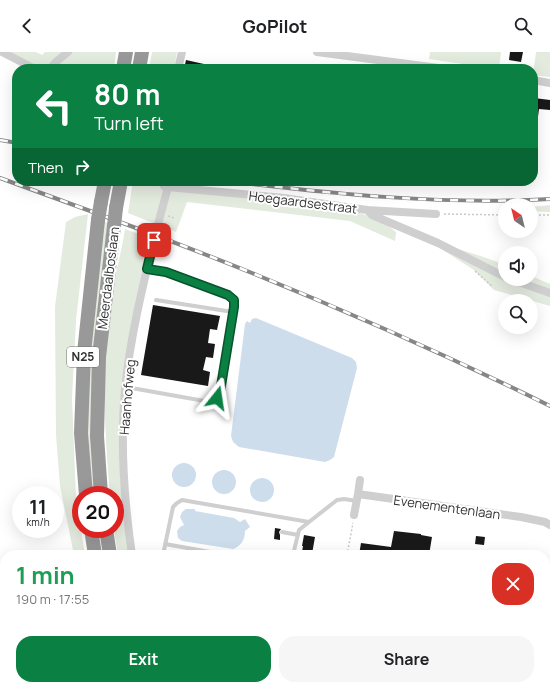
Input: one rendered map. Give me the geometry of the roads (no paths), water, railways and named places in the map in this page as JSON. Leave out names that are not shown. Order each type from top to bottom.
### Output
[{"type":"highway","points":[[124,64],[126,52]]},
{"type":"highway","points":[[140,64],[142,52]]},
{"type":"highway","name":"Meerdaalboslaan","points":[[85,486],[81,433],[84,353],[98,220],[104,186]]},
{"type":"highway","name":"Meerdaalboslaan","points":[[100,486],[97,436],[99,357],[116,208],[120,186]]},
{"type":"highway","points":[[92,538],[94,550]]},
{"type":"highway","points":[[107,538],[109,550]]},
{"type":"street","points":[[2,52],[25,64]]},
{"type":"street","points":[[54,64],[68,52]]},
{"type":"street","points":[[179,64],[182,52]]},
{"type":"street","points":[[317,52],[408,64]]},
{"type":"street","points":[[538,81],[550,83]]},
{"type":"street","points":[[158,224],[168,187],[164,186]]},
{"type":"street","name":"Hoegaardsestraat","points":[[168,187],[284,198],[367,210],[372,215],[438,243],[498,273]]},
{"type":"street","points":[[367,210],[436,214]]},
{"type":"street","name":"Haanhofweg","points":[[131,550],[125,496],[123,433],[126,387],[132,343],[154,240]]},
{"type":"street","points":[[530,286],[550,293]]},
{"type":"street","points":[[354,515],[360,480]]},
{"type":"street","name":"Evenementenlaan","points":[[357,498],[521,517],[545,522],[550,525]]},
{"type":"lane","points":[[126,387],[207,401],[215,400],[219,396],[220,392],[234,302],[230,296],[166,272],[147,269]]},
{"type":"lane","points":[[156,300],[233,312]]},
{"type":"lane","points":[[294,550],[299,530],[336,500],[357,498]]},
{"type":"lane","points":[[164,550],[173,507],[177,502],[182,500],[309,522]]},
{"type":"lane","points":[[282,532],[298,535]]},
{"type":"lane","points":[[165,544],[199,550]]},
{"type":"water","points":[[256,318],[352,358],[356,362],[357,368],[334,457],[330,460],[325,462],[239,447],[233,442],[231,436],[245,324],[247,321],[250,323],[252,319]]},
{"type":"water","points":[[184,463],[193,466],[196,475],[193,484],[184,487],[175,484],[172,475],[175,466]]},
{"type":"water","points":[[224,470],[233,473],[236,482],[233,491],[224,494],[215,491],[212,482],[215,473]]},
{"type":"water","points":[[262,478],[271,481],[274,490],[271,499],[262,502],[253,499],[250,490],[253,481]]},
{"type":"water","points":[[186,509],[195,509],[195,511],[234,518],[240,522],[245,519],[250,527],[245,531],[242,542],[233,549],[182,541],[178,538],[177,531],[184,525],[180,517],[182,512]]},
{"type":"tunnel","points":[[154,240],[158,224]]},
{"type":"railway","points":[[0,140],[12,142]]},
{"type":"railway","points":[[0,178],[12,182]]},
{"type":"railway","points":[[22,186],[142,230],[260,276],[377,326],[493,378],[550,406]]},
{"type":"railway","points":[[271,186],[348,194],[469,201],[550,199]]}]
